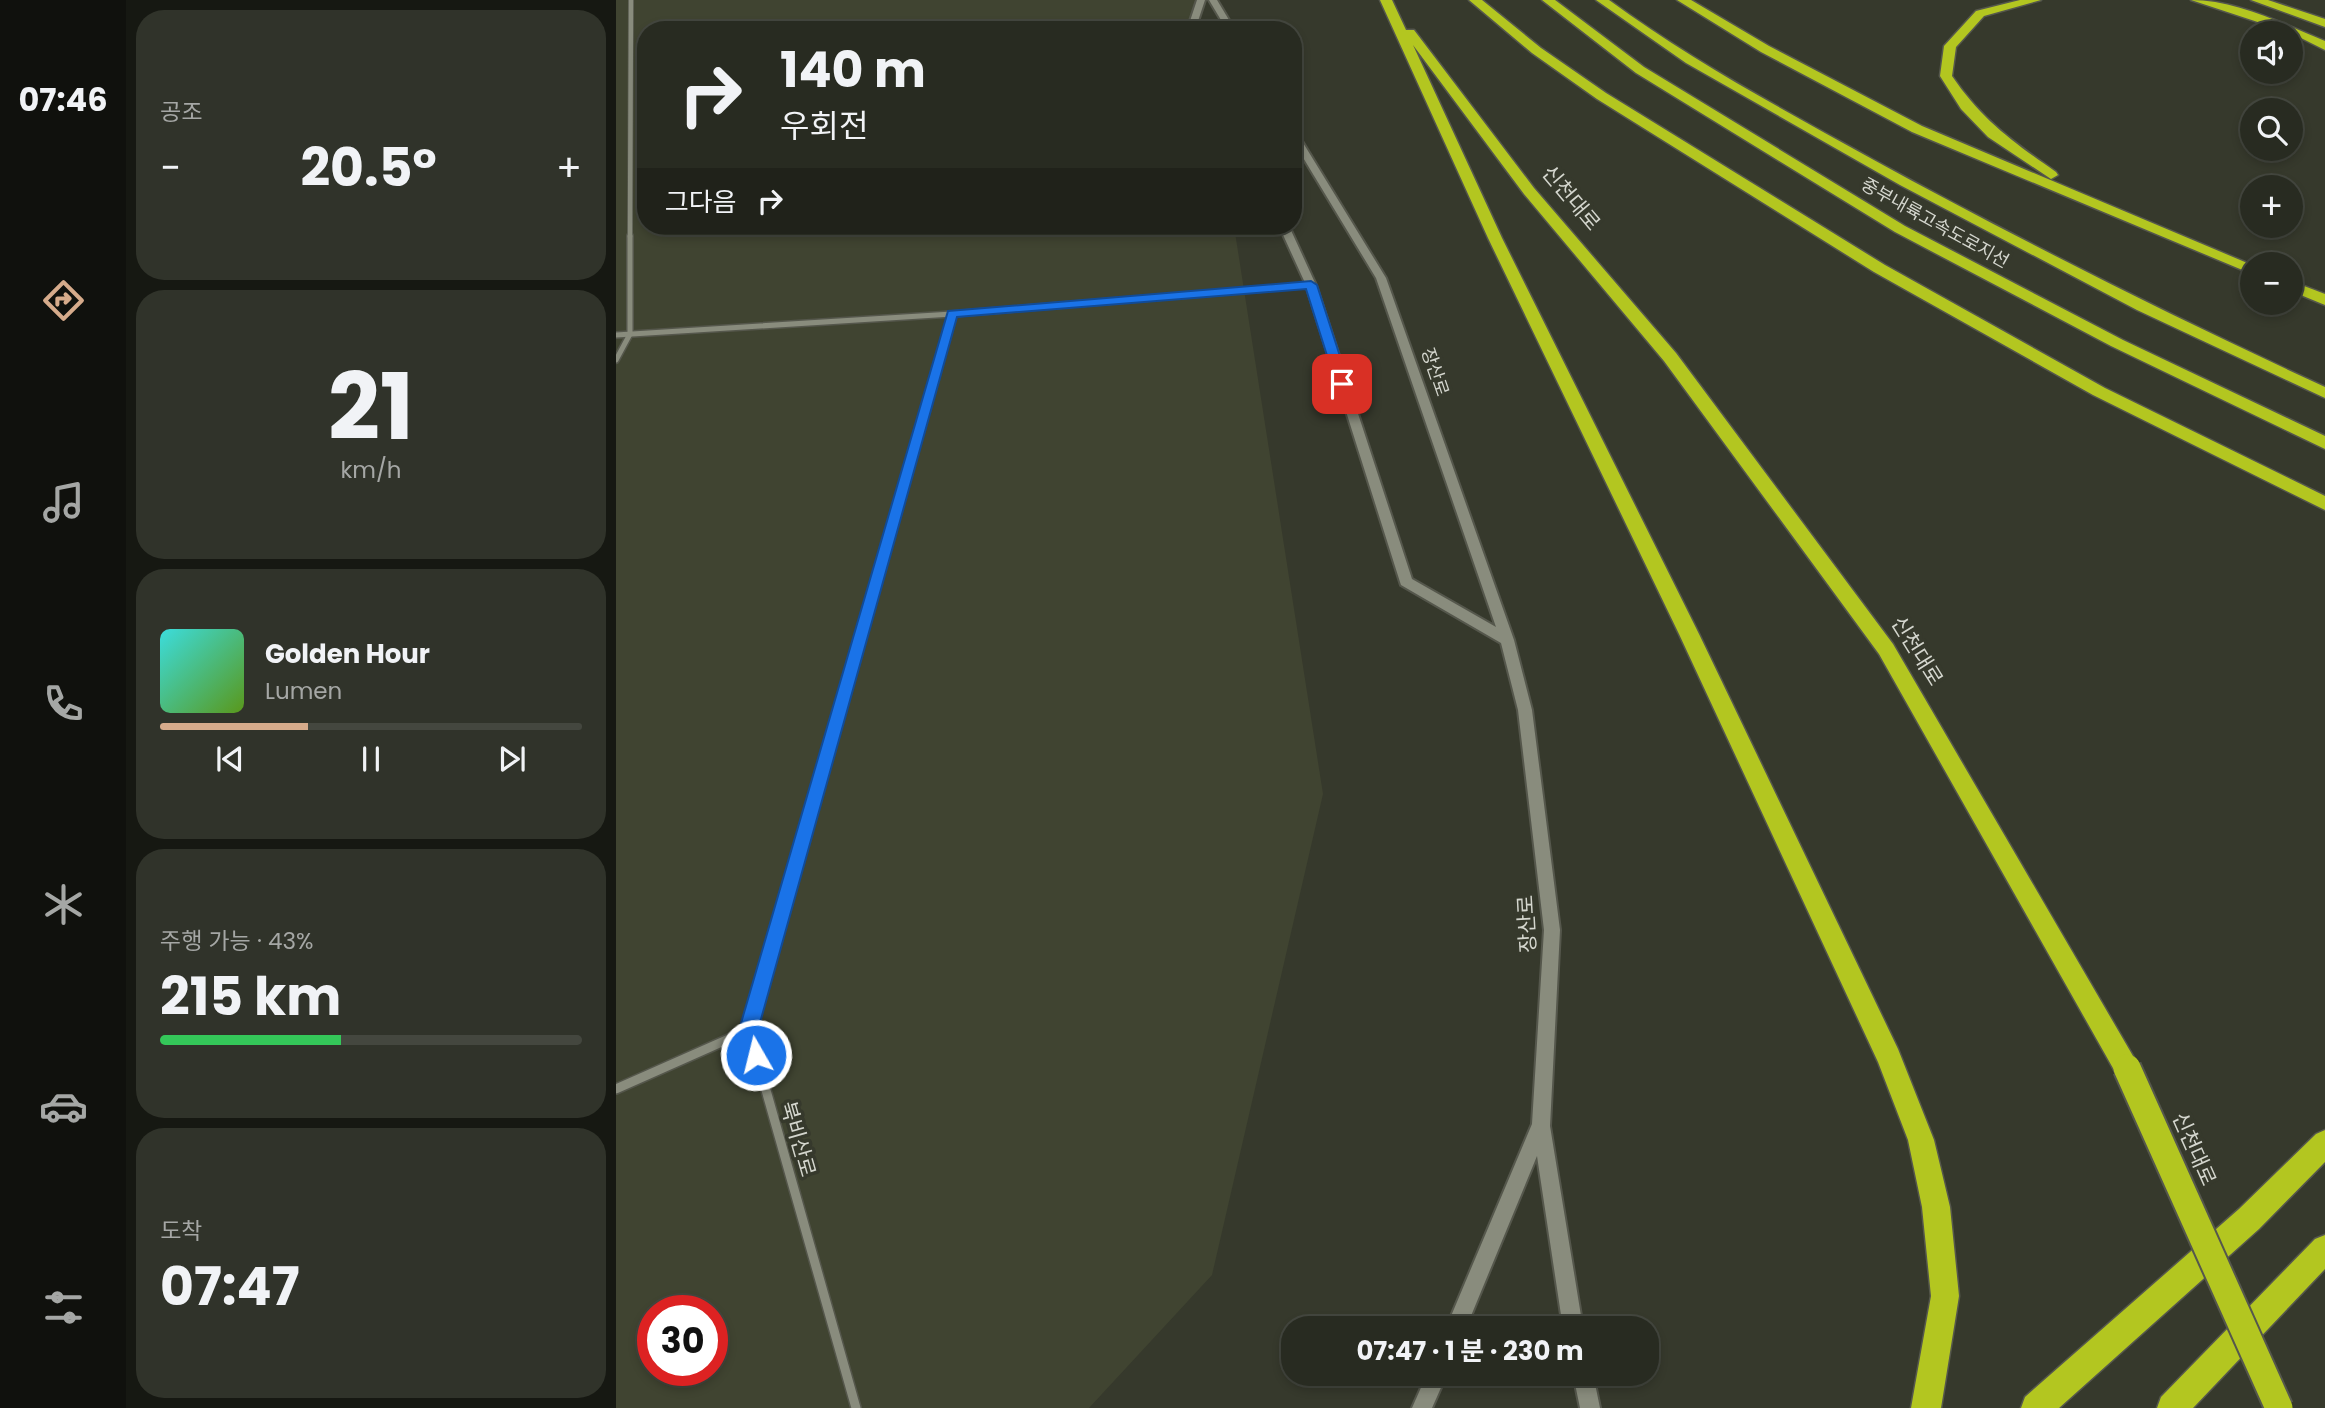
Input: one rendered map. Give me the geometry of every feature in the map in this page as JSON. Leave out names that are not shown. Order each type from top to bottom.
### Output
[{"type":"highway","name":"신천대로","points":[[1386,0],[1529,191],[1670,357],[1886,649],[2127,1068],[2279,1408]]},
{"type":"highway","points":[[1386,0],[1495,238],[1689,634],[1889,1058],[1921,1140],[1936,1207],[1945,1296],[1926,1408]]},
{"type":"highway","points":[[1475,0],[1588,88],[1845,249],[2021,351],[2325,504]]},
{"type":"highway","name":"중부내륙고속도로지선","points":[[1548,0],[1640,71],[1900,229],[2117,343],[2325,443]]},
{"type":"highway","name":"중부내륙고속도로지선","points":[[1602,0],[1628,20],[1779,112],[1937,201],[2239,354],[2325,393]]},
{"type":"highway","points":[[1683,0],[1765,49],[1917,129],[2240,265]]},
{"type":"highway","points":[[2035,0],[1980,13],[1950,46],[1946,76],[1966,106],[1993,134],[2045,172],[2142,224]]},
{"type":"highway","points":[[2197,0],[2280,26],[2325,46]]},
{"type":"highway","points":[[2257,0],[2325,23]]},
{"type":"highway","points":[[2303,291],[2325,300]]},
{"type":"highway","points":[[2036,1408],[2249,1219],[2325,1143]]},
{"type":"highway","points":[[2172,1408],[2325,1249]]},
{"type":"main road","points":[[1194,21],[1201,0]]},
{"type":"main road","points":[[1213,0],[1226,21]]},
{"type":"main road","name":"장산로","points":[[1302,147],[1381,278],[1507,639],[1525,710],[1552,930],[1541,1126]]},
{"type":"main road","points":[[1288,235],[1311,285],[1406,582],[1507,639]]},
{"type":"main road","points":[[1461,1316],[1541,1126]]},
{"type":"main road","points":[[1541,1126],[1571,1316]]},
{"type":"main road","points":[[1422,1408],[1432,1386]]},
{"type":"main road","points":[[1585,1386],[1590,1408]]},
{"type":"street","points":[[616,360],[630,334],[631,0]]},
{"type":"street","points":[[616,335],[952,314],[1311,285]]},
{"type":"street","points":[[616,1089],[749,1030],[952,314]]},
{"type":"street","name":"북비산로","points":[[749,1030],[856,1408]]},
{"type":"shaded area","points":[[616,0],[1198,0],[1202,21],[637,21],[637,235],[1235,235],[1323,794],[1212,1275],[1089,1408],[616,1408]]},
{"type":"route","points":[[756,1055],[749,1030],[952,314],[1311,285],[1342,384]]}]
